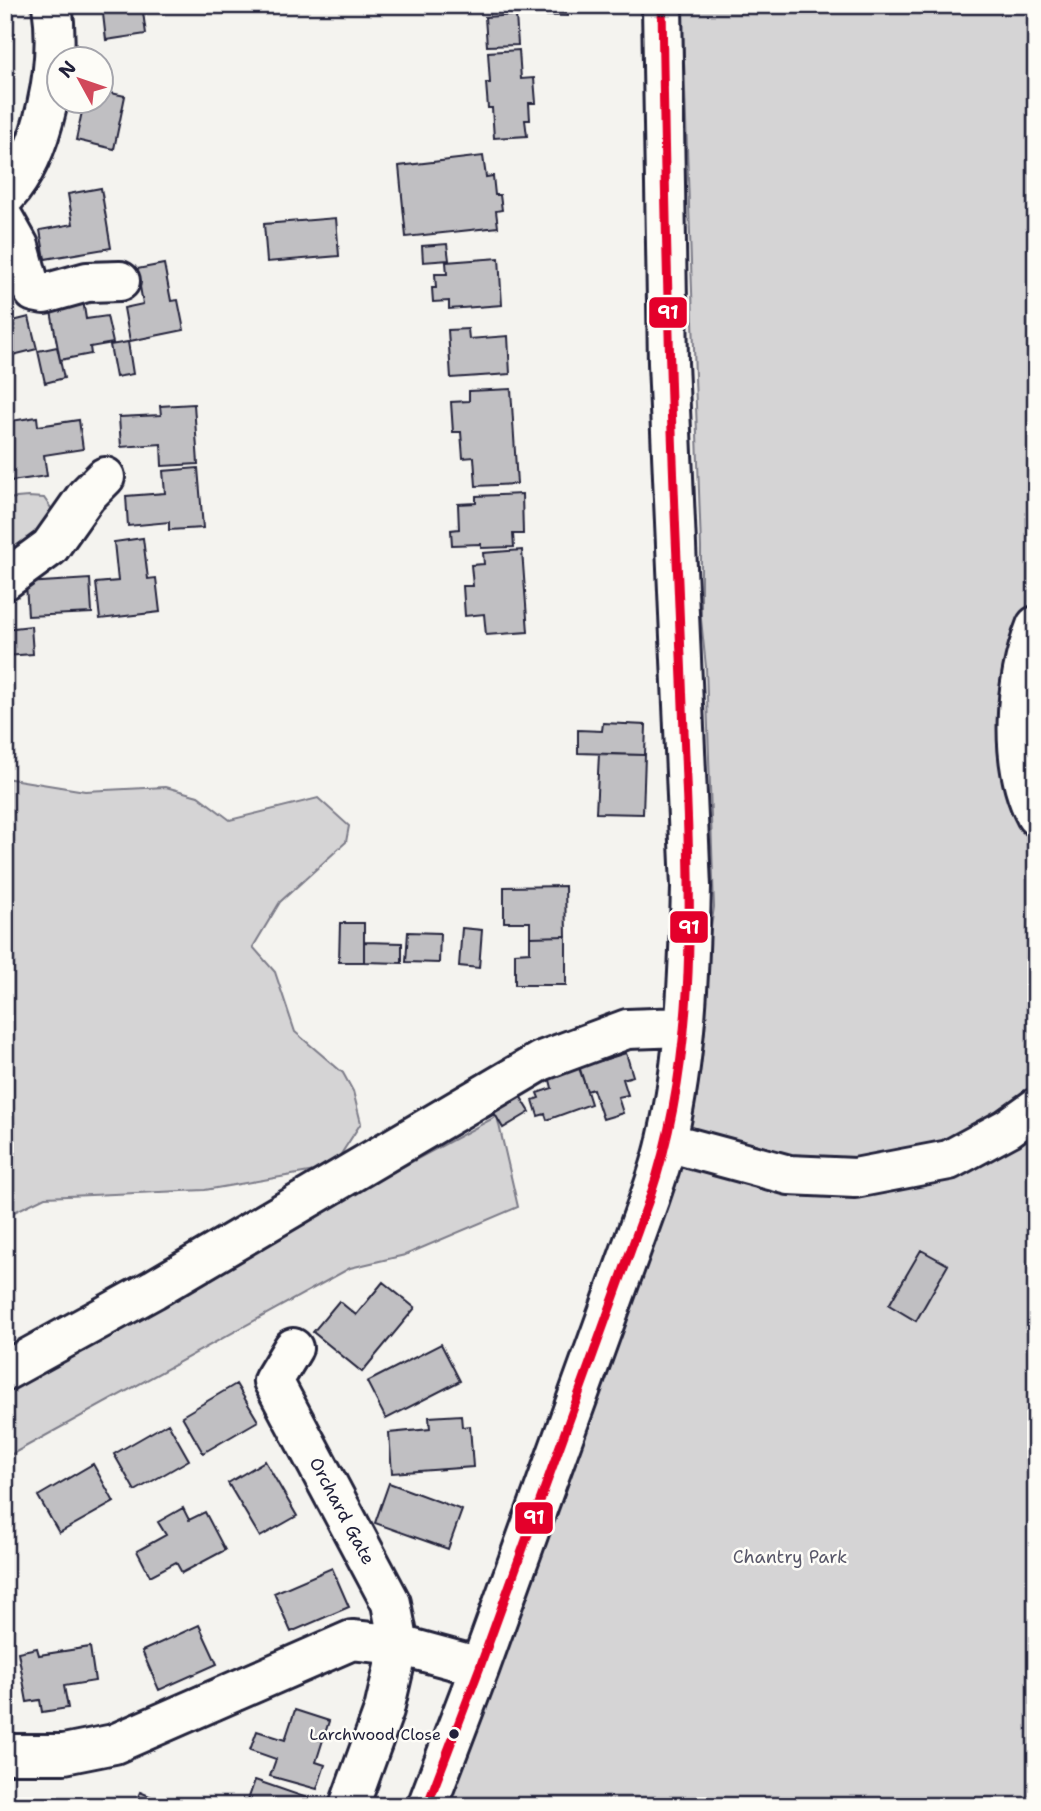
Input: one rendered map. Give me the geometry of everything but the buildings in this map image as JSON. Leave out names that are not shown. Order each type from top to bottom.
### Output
[{"type":"street","points":[[5,197],[28,162],[45,110],[53,61],[52,5]]},
{"type":"street","points":[[427,1806],[650,1197],[667,1142],[678,1085],[689,965],[691,887],[668,363],[662,5]]},
{"type":"street","points":[[5,221],[19,246],[34,292],[44,294],[87,282],[120,281]]},
{"type":"street","points":[[5,580],[50,547],[64,506],[105,477]]},
{"type":"street","points":[[1036,626],[1029,642],[1018,690],[1018,747],[1030,804],[1036,816]]},
{"type":"street","points":[[5,1371],[154,1289],[541,1061],[627,1030],[683,1027]]},
{"type":"street","points":[[667,1142],[789,1175],[855,1178],[949,1160],[1008,1128],[1036,1108]]},
{"type":"street","name":"Orchard Gate","points":[[293,1348],[273,1381],[391,1603],[399,1645]]},
{"type":"street","points":[[5,1754],[64,1754],[114,1744],[352,1640],[399,1645],[480,1667]]},
{"type":"street","points":[[349,1806],[384,1710],[399,1645]]},
{"type":"green space","name":"Chantry Park","points":[[682,5],[1036,5],[1036,1806],[427,1806],[480,1667],[673,1193],[714,907],[706,667],[701,619],[701,548]]},
{"type":"green space","points":[[44,498],[53,511],[56,523],[5,566],[5,499]]},
{"type":"green space","points":[[5,778],[85,791],[166,787],[198,796],[230,820],[318,798],[349,826],[346,842],[280,902],[253,947],[275,972],[295,1032],[343,1073],[353,1091],[361,1123],[332,1168],[205,1190],[45,1197],[14,1212],[5,1224]]},
{"type":"green space","points":[[497,1116],[518,1207],[405,1255],[350,1268],[5,1458],[5,1381]]},
{"type":"transit line","name":"91","points":[[427,1806],[650,1197],[665,1146],[683,1043],[689,938],[688,833],[670,366],[662,5]]},
{"type":"place","name":"Larchwood Close","points":[[454,1734]]}]
